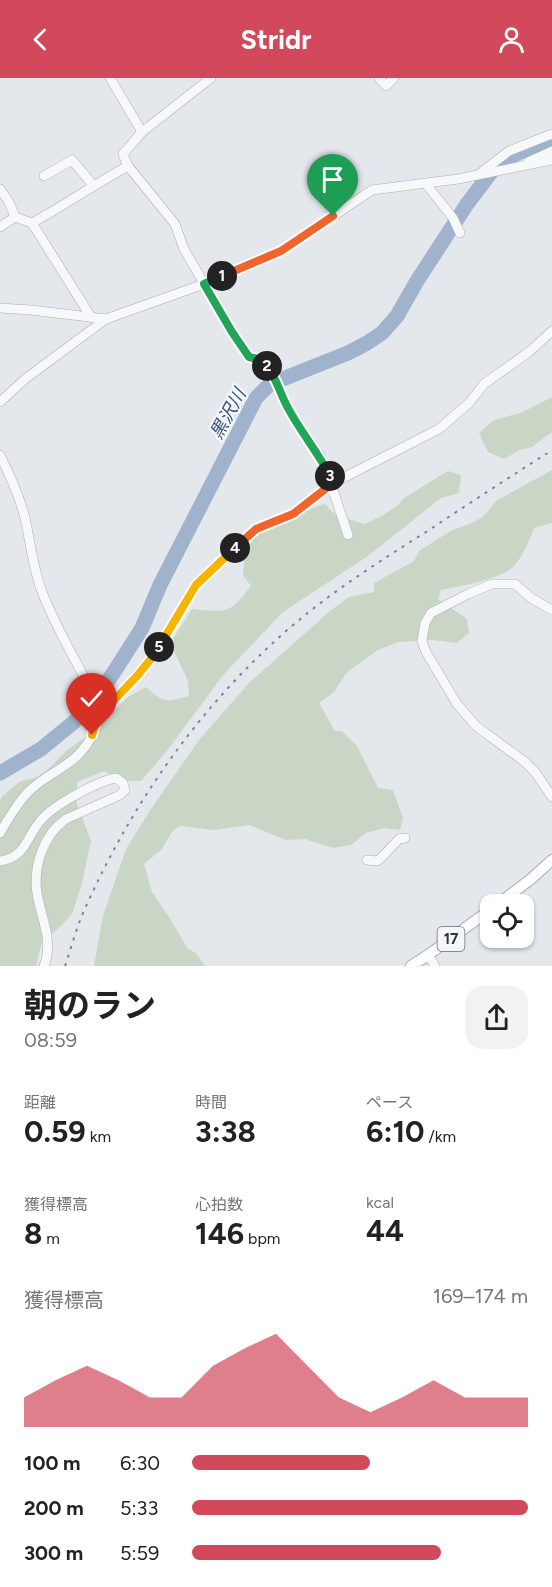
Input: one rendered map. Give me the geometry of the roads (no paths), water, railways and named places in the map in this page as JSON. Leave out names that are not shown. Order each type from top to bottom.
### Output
[{"type":"main road","points":[[511,894],[552,860]]},
{"type":"main road","name":"17","points":[[411,966],[480,917]]},
{"type":"street","points":[[110,78],[142,132]]},
{"type":"street","points":[[211,78],[142,132],[123,154],[128,166],[176,224],[184,249],[249,357],[262,360],[272,373],[288,408],[321,458],[348,535]]},
{"type":"street","points":[[379,78],[386,86],[394,78]]},
{"type":"street","points":[[479,175],[509,151],[552,134]]},
{"type":"street","points":[[521,167],[532,159],[552,151]]},
{"type":"street","points":[[44,176],[72,160],[93,185]]},
{"type":"street","points":[[0,402],[25,379],[106,319],[204,284],[281,251],[372,190],[426,184],[552,160]]},
{"type":"street","points":[[32,223],[128,166]]},
{"type":"street","points":[[426,184],[453,218],[459,230]]},
{"type":"street","points":[[0,189],[15,217],[32,223],[91,317]]},
{"type":"street","points":[[0,227],[15,217]]},
{"type":"street","points":[[0,308],[106,319]]},
{"type":"street","points":[[0,833],[8,818],[29,791],[69,764],[84,748],[92,735],[97,718],[154,655],[196,585],[256,529],[293,514],[332,484],[439,429],[469,403],[484,384],[529,352],[552,331]]},
{"type":"street","points":[[1,459],[15,487],[40,588],[89,686],[97,718]]},
{"type":"street","points":[[552,610],[531,598],[515,584],[492,585],[468,594],[431,613],[422,641],[456,704],[476,726],[525,762],[535,772],[552,797]]},
{"type":"street","points":[[0,861],[14,857],[24,849],[40,821],[50,811],[107,779],[116,778],[123,783],[125,789],[120,795],[66,819],[51,832],[43,846],[38,867],[37,892],[48,940],[48,955],[44,966]]},
{"type":"street","points":[[367,860],[377,861],[399,839],[405,838]]},
{"type":"street","points":[[428,955],[435,966]]},
{"type":"waterway","name":"黒沢川","points":[[0,773],[41,749],[74,722],[114,672],[142,628],[160,585],[256,398],[270,384],[348,353],[382,333],[397,316],[467,204],[499,162],[552,140]]},
{"type":"railway","points":[[65,966],[84,910],[129,823],[152,785],[178,749],[235,681],[299,620],[330,596],[552,450]]}]
